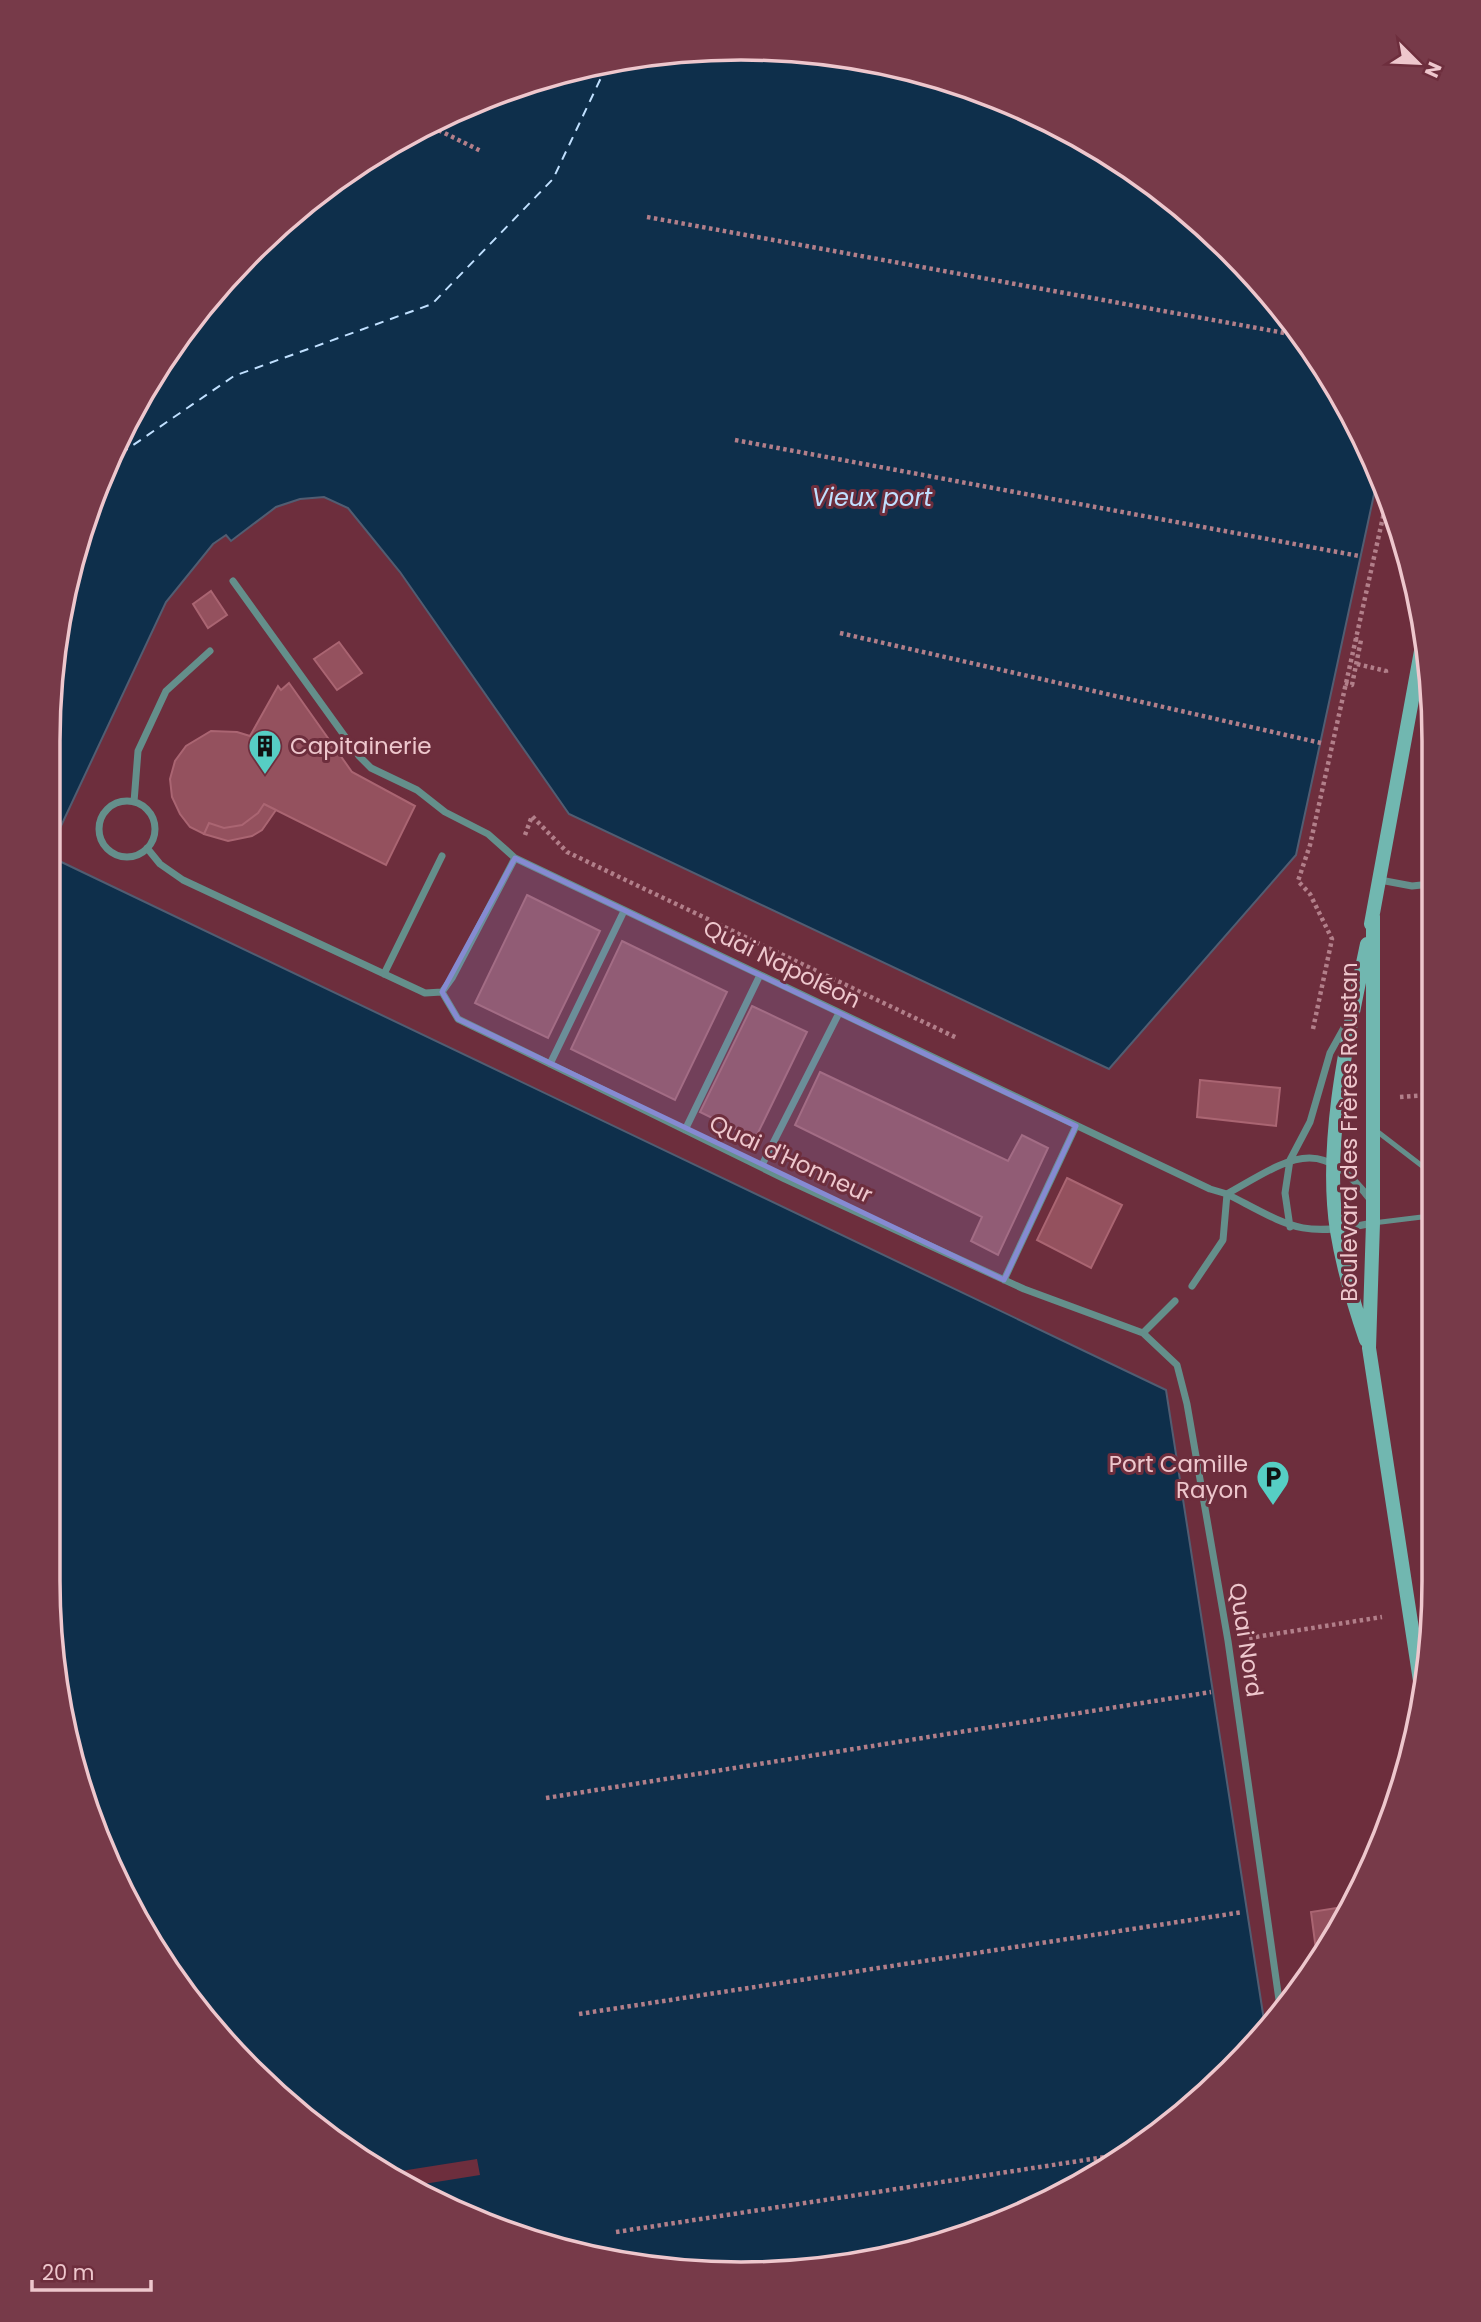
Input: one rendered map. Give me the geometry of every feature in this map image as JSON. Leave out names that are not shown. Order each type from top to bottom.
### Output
[{"type":"main road","name":"Boulevard des Frères Roustan","points":[[1369,1348],[1351,1297],[1337,1230],[1334,1162],[1342,1075],[1352,1013],[1380,880],[1418,669]]},
{"type":"main road","name":"Boulevard des Frères Roustan","points":[[1373,916],[1373,1223],[1369,1348],[1417,1660]]},
{"type":"street","name":"Quai Napoléon","points":[[233,581],[359,756],[371,768],[417,790],[445,812],[488,834],[515,858],[1210,1189],[1227,1194],[1290,1227]]},
{"type":"street","points":[[134,802],[138,751],[166,691],[210,651]]},
{"type":"street","points":[[134,802],[153,818],[154,834],[147,848],[140,854],[122,857],[106,849],[101,841],[99,823],[108,807],[116,803],[134,802]]},
{"type":"street","points":[[147,848],[160,864],[183,880],[425,993],[442,992],[515,858]]},
{"type":"street","points":[[384,974],[442,856]]},
{"type":"street","points":[[1380,880],[1412,886],[1422,885]]},
{"type":"street","points":[[550,1064],[624,911]]},
{"type":"street","points":[[685,1130],[760,975]]},
{"type":"street","name":"Quai d'Honneur","points":[[442,992],[458,1019],[761,1167],[1004,1280],[1143,1333]]},
{"type":"street","points":[[761,1167],[839,1013]]},
{"type":"street","points":[[1352,1013],[1330,1054],[1310,1122],[1290,1160],[1284,1193],[1290,1227],[1337,1230],[1373,1223]]},
{"type":"street","points":[[1004,1280],[1076,1125]]},
{"type":"street","points":[[1192,1286],[1223,1240],[1227,1194],[1290,1160],[1316,1157],[1334,1162],[1358,1183],[1372,1203]]},
{"type":"street","points":[[1143,1333],[1175,1301]]},
{"type":"street","name":"Quai Nord","points":[[1143,1333],[1177,1366],[1228,1641],[1279,1999]]},
{"type":"lane","points":[[1372,1128],[1422,1166]]},
{"type":"lane","points":[[1373,1223],[1422,1217]]},
{"type":"path","points":[[439,130],[481,150]]},
{"type":"path","points":[[647,217],[1286,333]]},
{"type":"path","points":[[735,440],[1359,556]]},
{"type":"path","points":[[1345,683],[1352,685],[1358,640],[1383,517]]},
{"type":"path","points":[[840,633],[1321,743]]},
{"type":"path","points":[[1312,1032],[1332,939],[1310,894],[1298,881],[1310,845],[1345,683],[1358,640]]},
{"type":"path","points":[[515,858],[532,816],[567,852],[964,1042]]},
{"type":"path","points":[[1228,1641],[1385,1617],[1386,1629]]},
{"type":"path","points":[[546,1798],[1211,1692]]},
{"type":"path","points":[[579,2014],[1247,1911]]},
{"type":"path","points":[[616,2232],[1104,2157]]},
{"type":"highlighted area","points":[[515,858],[1076,1126],[1004,1280],[458,1019],[442,992]]},
{"type":"water","name":"Vieux port","points":[[696,61],[785,61],[829,65],[917,83],[1001,111],[1042,130],[1119,174],[1190,228],[1253,291],[1307,362],[1330,400],[1374,492],[1296,855],[1109,1069],[569,814],[400,572],[348,508],[324,497],[300,499],[276,507],[231,541],[226,535],[213,544],[166,602],[60,828],[61,696],[65,652],[83,564],[96,522],[111,480],[151,400],[174,362],[228,291],[291,228],[326,200],[362,174],[439,130],[480,111],[564,83],[652,65]]},
{"type":"water","name":"Port Camille Rayon","points":[[60,861],[1166,1390],[1264,2018],[1253,2031],[1190,2094],[1119,2148],[1081,2171],[1001,2211],[917,2239],[873,2249],[785,2261],[696,2261],[652,2257],[564,2239],[480,2211],[439,2192],[362,2148],[326,2122],[291,2094],[228,2031],[174,1960],[130,1883],[111,1842],[83,1758],[65,1670],[61,1626]]},
{"type":"pier","points":[[477,2159],[480,2175],[424,2184],[400,2171]]},
{"type":"building","points":[[211,591],[227,615],[208,628],[193,604]]},
{"type":"building","points":[[339,642],[362,673],[337,690],[314,659]]},
{"type":"building","name":"Capitainerie","points":[[289,683],[352,772],[415,806],[386,865],[264,804],[258,813],[242,825],[224,828],[209,823],[204,834],[190,827],[180,814],[172,797],[170,779],[175,761],[186,746],[211,731],[237,732],[250,736],[278,686],[281,690]]},
{"type":"building","points":[[264,804],[276,810],[262,830],[252,836],[228,841],[204,834],[209,823],[224,828],[242,825],[258,813]]},
{"type":"building","points":[[527,895],[600,931],[548,1038],[475,1003]]},
{"type":"building","points":[[622,941],[727,992],[675,1100],[571,1049]]},
{"type":"building","points":[[752,1006],[807,1032],[755,1139],[700,1112]]},
{"type":"building","points":[[820,1072],[1008,1161],[1022,1135],[1048,1148],[998,1255],[971,1241],[982,1217],[795,1125]]},
{"type":"building","points":[[1200,1080],[1280,1088],[1276,1126],[1197,1117]]},
{"type":"building","points":[[1067,1178],[1122,1205],[1091,1268],[1037,1240]]},
{"type":"building","points":[[1338,1908],[1315,1946],[1311,1912]]},
{"type":"ferry route","points":[[124,451],[234,376],[432,304],[553,179],[603,74]]},
{"type":"place","name":"Capitainerie","points":[[265,776]]},
{"type":"place","name":"Port Camille Rayon","points":[[1273,1507]]}]
